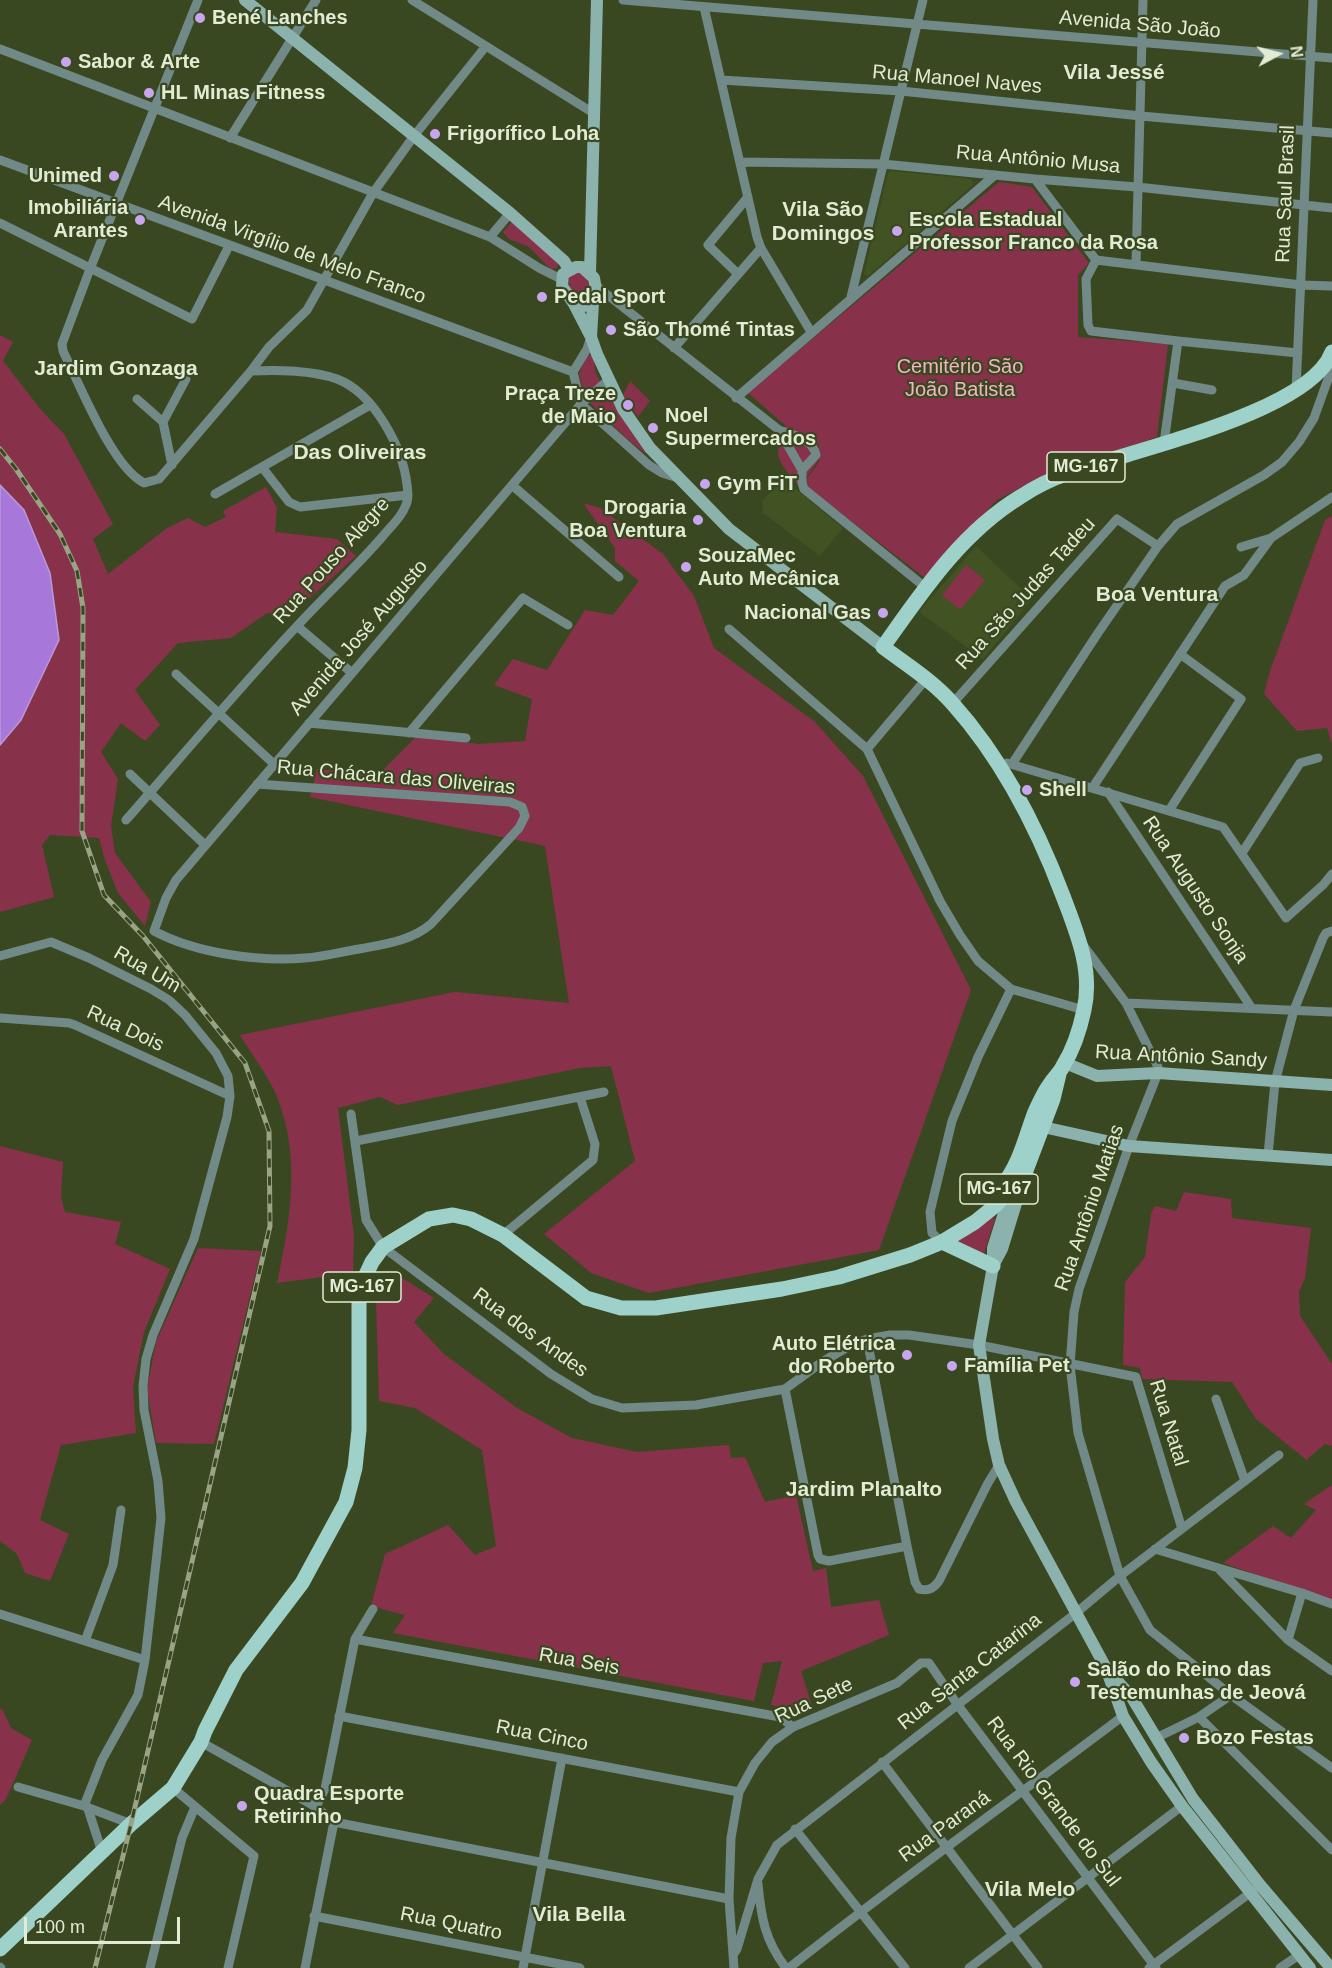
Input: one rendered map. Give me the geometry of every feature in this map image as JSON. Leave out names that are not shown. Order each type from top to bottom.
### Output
[{"type":"main road","name":"MG-167","points":[[0,1949],[131,1824],[173,1788],[201,1742],[236,1670],[302,1583],[346,1502],[355,1468],[359,1430],[359,1303],[364,1280],[372,1262],[383,1247],[429,1219],[453,1215],[471,1219],[503,1235],[586,1298],[614,1306],[638,1309],[656,1308],[782,1289],[839,1277],[910,1255],[942,1242],[959,1232],[985,1215],[1011,1190],[1025,1173],[1084,1010],[1086,968],[1080,941],[1035,828],[1005,762],[953,703],[927,678],[883,647],[925,587],[964,542],[984,522],[1021,496],[1069,472],[1164,444],[1262,409],[1296,390],[1331,358]]},
{"type":"main road","name":"MG-167","points":[[959,1232],[1012,1174],[1028,1137],[1035,1112],[1050,1083],[1062,1068]]},
{"type":"main road","points":[[1035,1112],[1043,1127]]},
{"type":"main road","points":[[942,1242],[993,1266]]},
{"type":"street","points":[[198,0],[63,338],[63,351],[111,446],[134,476],[144,483],[159,479],[269,347],[307,310],[373,193],[414,136],[486,46]]},
{"type":"street","points":[[245,0],[510,213],[564,261],[569,272]]},
{"type":"street","points":[[230,138],[316,0]]},
{"type":"street","points":[[412,0],[595,114]]},
{"type":"street","points":[[597,0],[592,247],[596,294],[592,303],[591,337],[587,349],[573,372],[581,404],[678,478],[729,529],[883,647]]},
{"type":"street","name":"Avenida São João","points":[[623,0],[1332,57]]},
{"type":"street","points":[[851,297],[923,0]]},
{"type":"street","points":[[1136,264],[1143,0]]},
{"type":"street","name":"Rua Saul Brasil","points":[[1296,390],[1313,0]]},
{"type":"street","points":[[704,7],[761,248],[811,332]]},
{"type":"street","points":[[0,49],[490,237],[538,268],[569,272],[582,267],[674,348],[736,398],[779,430],[812,445],[815,451],[813,459],[802,470]]},
{"type":"street","name":"Rua Manoel Naves","points":[[721,80],[901,91],[1332,133]]},
{"type":"street","name":"Avenida Virgílio de Melo Franco","points":[[0,160],[573,372]]},
{"type":"street","name":"Rua Antônio Musa","points":[[740,162],[883,164],[1137,187],[1332,208]]},
{"type":"street","points":[[736,398],[995,175]]},
{"type":"street","points":[[1035,179],[1096,260],[1301,285],[1332,286]]},
{"type":"street","points":[[738,274],[708,245],[748,197]]},
{"type":"street","points":[[490,237],[510,213]]},
{"type":"street","points":[[0,223],[192,319],[229,246]]},
{"type":"street","points":[[592,247],[569,272],[562,286],[591,337],[608,380],[623,409],[655,462]]},
{"type":"street","points":[[674,348],[761,248]]},
{"type":"street","points":[[1096,260],[1086,279],[1089,329],[1178,341],[1298,352]]},
{"type":"street","points":[[574,304],[586,306],[592,303]]},
{"type":"street","points":[[1164,444],[1178,341]]},
{"type":"street","points":[[1331,358],[1328,379],[1314,418],[1299,442],[1282,462],[1264,475],[1178,524],[1158,546],[1005,762],[1170,809],[1223,827],[1286,918],[1332,874]]},
{"type":"street","name":"Rua Pouso Alegre","points":[[126,820],[297,626],[368,553],[406,506],[408,495],[406,471],[401,453],[393,437],[370,405],[351,386],[337,379],[284,371],[251,371]]},
{"type":"street","points":[[163,422],[186,379]]},
{"type":"street","name":"Avenida José Augusto","points":[[154,931],[166,898],[176,880],[581,404],[608,380]]},
{"type":"street","points":[[1173,383],[1212,390]]},
{"type":"street","points":[[137,399],[163,422],[172,465]]},
{"type":"street","points":[[215,494],[370,405]]},
{"type":"street","points":[[779,430],[802,470],[804,489],[925,587]]},
{"type":"street","points":[[262,467],[289,502],[300,507],[408,495]]},
{"type":"street","points":[[513,486],[619,578]]},
{"type":"street","points":[[1241,547],[1271,538],[1332,497]]},
{"type":"street","name":"Rua São Judas Tadeu","points":[[953,703],[1117,519],[1158,546]]},
{"type":"street","points":[[1093,787],[1225,586],[1244,575],[1271,538]]},
{"type":"street","points":[[409,732],[523,598],[568,625]]},
{"type":"street","points":[[297,626],[352,673]]},
{"type":"street","points":[[729,629],[867,749],[940,901],[978,961],[1011,989],[1084,1010]]},
{"type":"street","points":[[1170,809],[1241,699],[1180,654]]},
{"type":"street","points":[[176,674],[274,764]]},
{"type":"street","points":[[867,749],[927,678]]},
{"type":"street","points":[[309,723],[465,738]]},
{"type":"street","points":[[1242,853],[1300,764],[1318,758]]},
{"type":"street","points":[[130,774],[205,845]]},
{"type":"street","name":"Rua Chácara das Oliveiras","points":[[154,931],[170,940],[213,951],[272,959],[306,958],[404,939],[420,933],[431,924],[519,828],[525,816],[522,807],[510,802],[257,784]]},
{"type":"street","name":"Rua Augusto Sonja","points":[[1108,792],[1251,1007]]},
{"type":"street","points":[[1268,1155],[1275,1082],[1294,1010],[1323,938],[1326,933],[1332,931]]},
{"type":"street","points":[[1080,941],[1126,1003],[1158,1067],[1158,1073]]},
{"type":"street","name":"Rua Um","points":[[0,956],[51,942],[151,989],[169,1000],[216,1053],[228,1076],[230,1096]]},
{"type":"street","points":[[942,1242],[932,1233],[930,1212],[952,1121],[978,1057],[1011,989]]},
{"type":"street","points":[[1126,1003],[1332,1012]]},
{"type":"street","name":"Rua Dois","points":[[0,1018],[75,1025],[230,1096]]},
{"type":"street","name":"Rua Antônio Sandy","points":[[1062,1068],[1097,1076],[1158,1073],[1332,1085]]},
{"type":"street","name":"Rua Antônio Matias","points":[[1158,1073],[1129,1146],[1079,1289],[1074,1312],[1070,1365],[1078,1433],[1120,1576],[1150,1630],[1231,1695],[1332,1768]]},
{"type":"street","points":[[356,1141],[604,1092]]},
{"type":"street","points":[[102,1852],[86,1808],[94,1776],[138,1695],[146,1660],[161,1518],[158,1481],[144,1410],[143,1386],[146,1359],[153,1335],[194,1239],[227,1117],[230,1096]]},
{"type":"street","points":[[503,1235],[593,1160],[596,1153],[595,1144],[580,1097]]},
{"type":"street","points":[[351,1114],[366,1220],[383,1247]]},
{"type":"street","points":[[1043,1127],[1129,1146],[1332,1160]]},
{"type":"street","points":[[1028,1137],[993,1248],[993,1266],[979,1345],[999,1465],[1016,1502],[1106,1668],[1123,1716],[1151,1762],[1182,1806],[1255,1889],[1331,1968]]},
{"type":"street","name":"MG-167","points":[[993,1266],[1002,1250],[1025,1173]]},
{"type":"street","name":"Rua dos Andes","points":[[383,1247],[551,1374],[592,1399],[622,1408],[696,1405],[785,1389],[838,1352],[867,1339],[909,1335],[979,1345]]},
{"type":"street","points":[[867,1339],[907,1546],[915,1582],[919,1589],[934,1588],[999,1465]]},
{"type":"street","name":"Rua Natal","points":[[979,1345],[1136,1377],[1182,1529]]},
{"type":"street","points":[[785,1389],[820,1559],[829,1561],[907,1546]]},
{"type":"street","points":[[1216,1399],[1245,1481]]},
{"type":"street","name":"Rua Santa Catarina","points":[[733,1955],[758,1879],[777,1845],[1076,1613],[1120,1576],[1279,1455]]},
{"type":"street","points":[[86,1641],[113,1565],[121,1510]]},
{"type":"street","points":[[1155,1549],[1332,1604]]},
{"type":"street","points":[[1218,1568],[1288,1640],[1332,1671]]},
{"type":"street","points":[[1288,1640],[1302,1593]]},
{"type":"street","points":[[316,1808],[325,1789],[355,1639],[373,1609]]},
{"type":"street","points":[[0,1614],[146,1660]]},
{"type":"street","name":"Rua Seis","points":[[355,1639],[780,1718],[793,1727]]},
{"type":"street","name":"Rua Rio Grande do Sul","points":[[921,1663],[929,1663],[1153,1967]]},
{"type":"street","name":"Rua Sete","points":[[734,1968],[729,1899],[731,1838],[739,1792],[760,1756],[772,1742],[793,1727],[897,1683],[921,1663]]},
{"type":"street","points":[[1106,1668],[1131,1696],[1192,1798],[1310,1968]]},
{"type":"street","points":[[1156,1738],[1198,1717],[1231,1695]]},
{"type":"street","name":"Rua Cinco","points":[[339,1716],[739,1792]]},
{"type":"street","name":"Rua Paraná","points":[[788,1968],[861,1910],[948,1849],[1123,1716]]},
{"type":"street","points":[[1198,1717],[1332,1850]]},
{"type":"street","points":[[201,1742],[316,1808],[334,1822],[729,1899]]},
{"type":"street","points":[[523,1968],[562,1758]]},
{"type":"street","points":[[882,1762],[1038,1968]]},
{"type":"street","points":[[18,1787],[131,1824]]},
{"type":"street","points":[[173,1788],[254,1856],[228,1968]]},
{"type":"street","points":[[969,1968],[1182,1806]]},
{"type":"street","points":[[150,1968],[182,1838],[195,1807]]},
{"type":"street","points":[[305,1968],[334,1822]]},
{"type":"street","points":[[795,1830],[905,1968]]},
{"type":"street","points":[[758,1879],[764,1930],[777,1956],[788,1968]]},
{"type":"street","points":[[1153,1967],[1255,1889]]},
{"type":"street","name":"Rua Quatro","points":[[314,1916],[580,1968]]},
{"type":"street","points":[[1280,1968],[1299,1955]]},
{"type":"shaded area","name":"Escola Estadual Professor Franco da Rosa","points":[[891,171],[971,179],[973,185],[868,276],[864,274],[888,173]]},
{"type":"shaded area","points":[[785,477],[843,528],[820,556],[763,513],[762,501]]},
{"type":"shaded area","points":[[0,485],[24,510],[50,573],[59,640],[21,720],[0,745]]},
{"type":"shaded area","points":[[976,546],[1032,599],[983,659],[919,612]]},
{"type":"green space","name":"Cemitério São João Batista","points":[[999,182],[1032,187],[1089,263],[1078,275],[1078,337],[1168,344],[1157,437],[1042,476],[997,500],[925,578],[803,484],[819,462],[819,445],[787,426],[818,445],[818,461],[803,482],[796,483],[784,468],[779,456],[779,444],[786,426],[748,393]]},
{"type":"green space","points":[[512,222],[562,262],[556,268],[551,269],[529,247],[509,239],[503,232]]},
{"type":"green space","points":[[577,272],[584,275],[588,281],[590,295],[586,298],[578,296],[570,287],[569,275]]},
{"type":"green space","points":[[0,335],[13,342],[3,361],[42,411],[64,434],[113,524],[93,539],[108,574],[167,528],[188,518],[205,527],[226,517],[223,511],[266,487],[277,508],[275,532],[337,539],[356,556],[293,613],[267,613],[231,638],[178,643],[135,690],[160,725],[145,741],[121,723],[101,752],[118,779],[111,826],[115,853],[151,902],[145,926],[118,893],[99,838],[50,835],[42,845],[54,897],[0,912],[0,745],[21,720],[59,640],[50,572],[24,510],[0,485]]},
{"type":"green space","points":[[588,354],[594,357],[595,371],[601,384],[585,398],[579,374]]},
{"type":"green space","points":[[630,381],[650,401],[638,417],[623,395]]},
{"type":"green space","points":[[603,388],[647,455],[589,402]]},
{"type":"green space","points":[[583,503],[600,508],[663,554],[694,596],[714,648],[815,722],[863,776],[971,990],[879,1250],[649,1293],[591,1273],[544,1234],[635,1161],[611,1066],[580,1068],[398,1105],[380,1097],[338,1108],[354,1236],[353,1273],[277,1283],[286,1237],[291,1191],[289,1145],[285,1122],[275,1091],[240,1035],[455,992],[569,1003],[545,846],[310,797],[317,769],[379,774],[417,736],[479,744],[525,741],[532,699],[494,685],[513,659],[547,670],[585,610],[613,615],[639,581],[615,561],[615,548]]},
{"type":"green space","points":[[1332,516],[1332,745],[1327,728],[1297,731],[1264,694],[1269,674],[1325,520]]},
{"type":"green space","points":[[966,565],[985,580],[960,610],[942,595]]},
{"type":"green space","points":[[0,1146],[63,1162],[61,1197],[65,1212],[121,1222],[115,1244],[170,1269],[144,1332],[133,1387],[136,1433],[61,1445],[40,1520],[69,1534],[50,1581],[25,1573],[17,1554],[0,1541]]},
{"type":"green space","points":[[1184,1192],[1231,1199],[1232,1218],[1311,1228],[1305,1278],[1299,1292],[1300,1316],[1332,1364],[1332,1446],[1325,1444],[1307,1459],[1309,1462],[1256,1419],[1232,1382],[1142,1379],[1140,1368],[1123,1365],[1125,1282],[1145,1257],[1151,1214],[1155,1206],[1176,1211]]},
{"type":"green space","points":[[991,1216],[995,1219],[982,1259],[951,1244]]},
{"type":"green space","points":[[198,1248],[261,1251],[214,1444],[156,1443],[147,1389],[156,1342]]},
{"type":"green space","points":[[389,1270],[434,1298],[414,1322],[444,1354],[517,1408],[572,1438],[637,1452],[729,1445],[731,1458],[745,1457],[765,1502],[796,1495],[813,1571],[826,1568],[831,1607],[879,1600],[889,1635],[801,1671],[812,1706],[801,1712],[771,1705],[782,1661],[763,1663],[754,1701],[393,1633],[405,1615],[371,1606],[385,1554],[448,1525],[475,1555],[496,1546],[482,1450],[415,1408],[379,1401],[376,1301]]},
{"type":"green space","points":[[1332,1485],[1332,1601],[1223,1563],[1273,1526],[1291,1538],[1316,1510],[1304,1504]]},
{"type":"green space","points":[[0,1708],[11,1728],[32,1740],[6,1799],[0,1805]]},
{"type":"railway","points":[[0,449],[60,534],[77,571],[83,608],[82,831],[104,895],[143,936],[245,1063],[269,1131],[270,1226],[131,1824],[95,1968]]},
{"type":"place","name":"Bené Lanches","points":[[200,18]]},
{"type":"place","name":"Sabor & Arte","points":[[66,62]]},
{"type":"place","name":"HL Minas Fitness","points":[[149,93]]},
{"type":"place","name":"Frigorífico Loha","points":[[435,134]]},
{"type":"place","name":"Unimed","points":[[114,176]]},
{"type":"place","name":"Imobiliária Arantes","points":[[140,220]]},
{"type":"place","name":"Escola Estadual Professor Franco da Rosa","points":[[897,231]]},
{"type":"place","name":"Pedal Sport","points":[[542,297]]},
{"type":"place","name":"São Thomé Tintas","points":[[611,330]]},
{"type":"place","name":"Praça Treze de Maio","points":[[628,405]]},
{"type":"place","name":"Noel Supermercados","points":[[653,428]]},
{"type":"place","name":"Gym FiT","points":[[705,484]]},
{"type":"place","name":"Drogaria Boa Ventura","points":[[698,520]]},
{"type":"place","name":"SouzaMec Auto Mecânica","points":[[686,567]]},
{"type":"place","name":"Nacional Gas","points":[[883,613]]},
{"type":"place","name":"Shell","points":[[1027,790]]},
{"type":"place","name":"Auto Elétrica do Roberto","points":[[907,1355]]},
{"type":"place","name":"Família Pet","points":[[952,1366]]},
{"type":"place","name":"Salão do Reino das Testemunhas de Jeová","points":[[1075,1682]]},
{"type":"place","name":"Bozo Festas","points":[[1184,1738]]},
{"type":"place","name":"Quadra Esporte Retirinho","points":[[242,1806]]},
{"type":"district","name":"Vila Jessé","points":[[1114,73]]},
{"type":"district","name":"Vila São Domingos","points":[[823,222]]},
{"type":"district","name":"Jardim Gonzaga","points":[[116,369]]},
{"type":"district","name":"Das Oliveiras","points":[[360,453]]},
{"type":"district","name":"Boa Ventura","points":[[1157,595]]},
{"type":"district","name":"Jardim Planalto","points":[[864,1490]]},
{"type":"district","name":"Vila Melo","points":[[1030,1890]]},
{"type":"district","name":"Vila Bella","points":[[579,1915]]}]
